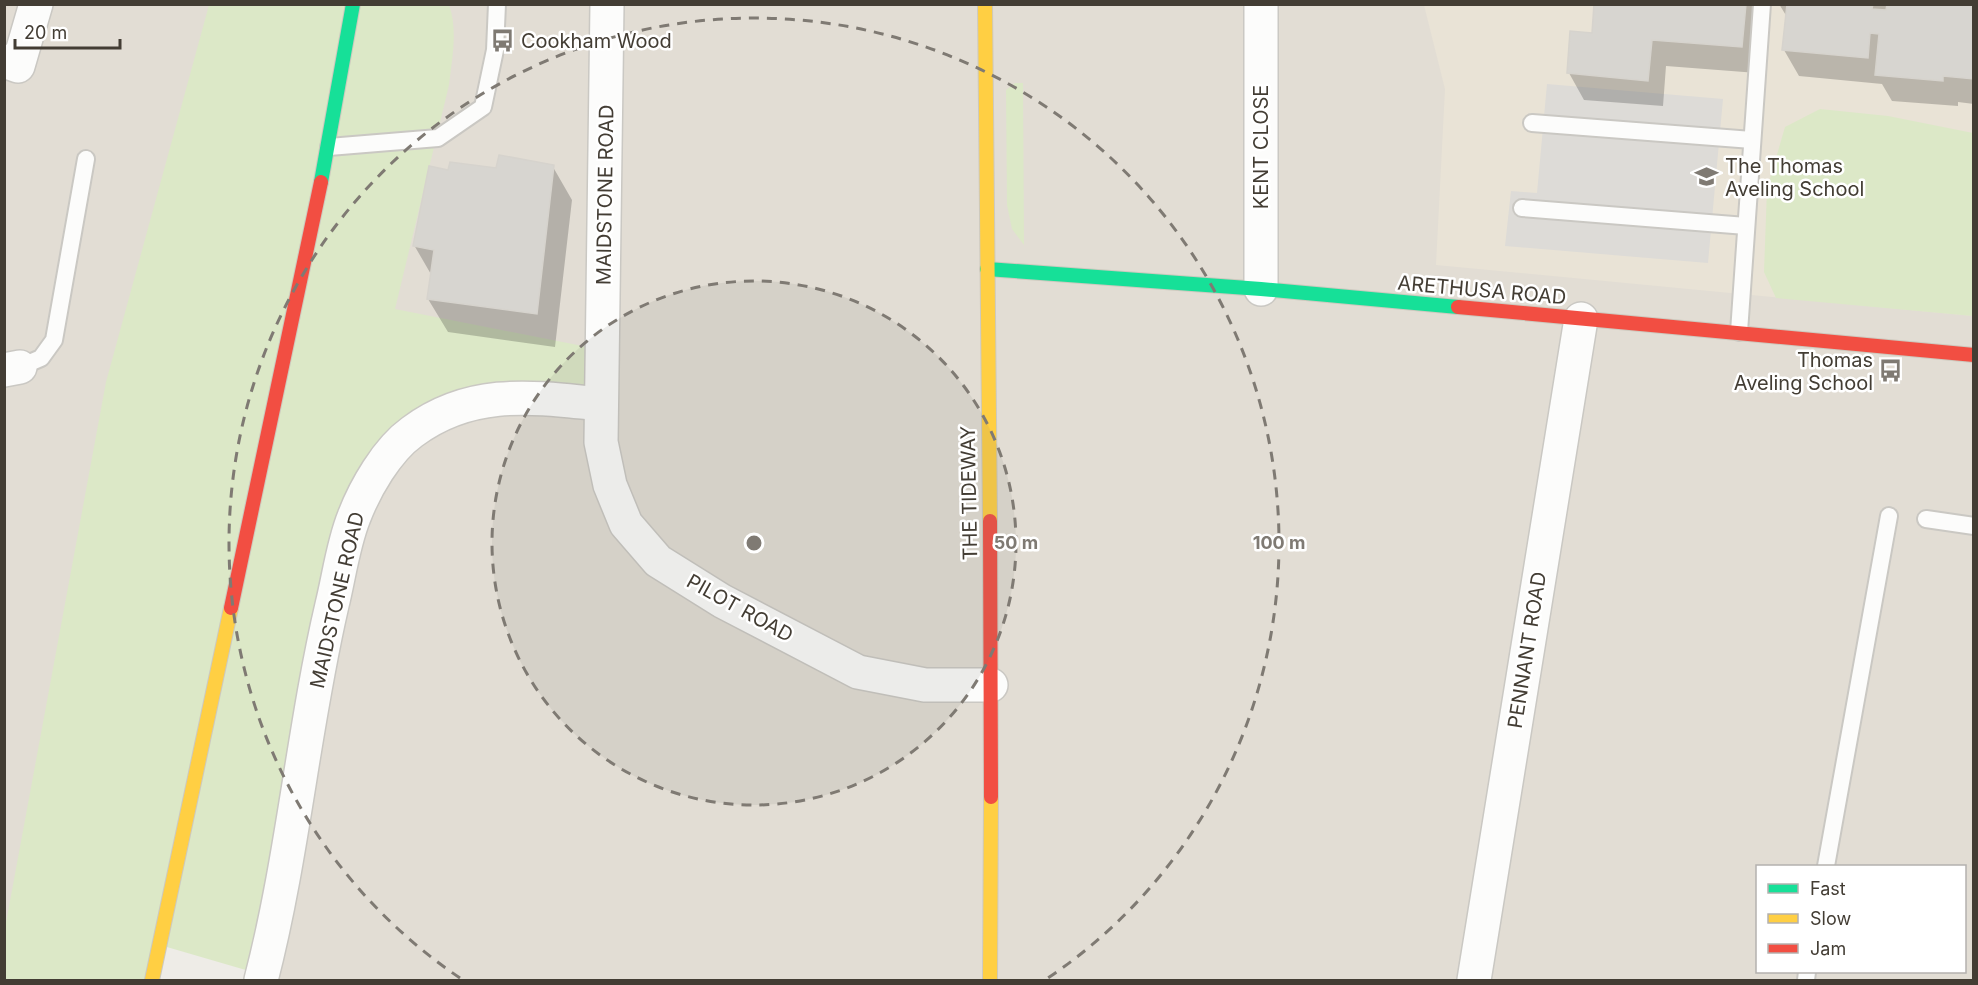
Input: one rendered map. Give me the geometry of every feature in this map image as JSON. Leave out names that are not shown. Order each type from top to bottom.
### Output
[{"type":"street","points":[[4,61],[18,66],[36,4]]},
{"type":"street","points":[[152,981],[329,147],[353,4]]},
{"type":"street","name":"MAIDSTONE ROAD","points":[[261,981],[286,870],[323,645],[353,518],[375,473],[411,432],[453,409],[496,397],[600,404],[603,350],[607,4]]},
{"type":"street","name":"THE TIDEWAY","points":[[985,4],[991,685],[990,981]]},
{"type":"street","name":"KENT CLOSE","points":[[1261,4],[1261,289]]},
{"type":"street","name":"ARETHUSA ROAD","points":[[987,268],[1261,289],[1974,355]]},
{"type":"street","name":"PENNANT ROAD","points":[[1474,981],[1581,319]]},
{"type":"street","name":"PILOT ROAD","points":[[600,404],[601,442],[610,484],[626,524],[658,561],[722,601],[858,672],[925,685],[991,685]]},
{"type":"lane","points":[[329,147],[438,138],[483,107],[495,50],[498,4]]},
{"type":"lane","points":[[1739,332],[1762,4]]},
{"type":"lane","points":[[1532,123],[1752,140]]},
{"type":"lane","points":[[12,368],[41,358],[54,340],[86,159]]},
{"type":"lane","points":[[1522,208],[1746,226]]},
{"type":"lane","points":[[1826,865],[1889,516]]},
{"type":"lane","points":[[1926,519],[1974,526]]},
{"type":"shaded area","points":[[5,5],[1973,5],[1973,980],[261,980],[286,870],[5,928]]},
{"type":"shaded area","name":"The Thomas Aveling School","points":[[1424,5],[1973,5],[1973,316],[1436,265],[1445,89]]},
{"type":"shaded area","points":[[1547,84],[1723,99],[1708,263],[1505,246],[1511,191],[1537,193]]},
{"type":"green space","points":[[209,5],[449,5],[454,34],[449,85],[395,309],[603,350],[600,404],[496,397],[375,473],[263,975],[160,945],[152,980],[5,980],[5,928],[106,382]]},
{"type":"green space","points":[[1015,83],[1023,83],[1024,245],[1012,229],[1007,205],[1006,90]]},
{"type":"green space","points":[[1820,109],[1888,116],[1973,133],[1973,316],[1776,298],[1764,272],[1767,189],[1785,127]]},
{"type":"building","points":[[1594,4],[1746,4],[1742,47],[1652,40],[1648,81],[1567,73],[1570,31],[1592,33]]},
{"type":"building","points":[[1787,4],[1873,4],[1872,9],[1886,10],[1887,4],[1974,4],[1974,79],[1943,76],[1943,81],[1875,75],[1879,34],[1870,33],[1868,58],[1782,50]]},
{"type":"building","points":[[499,155],[554,165],[537,314],[427,299],[434,250],[413,246],[429,166],[448,170],[450,162],[496,168]]},
{"type":"traffic: fast","points":[[321,182],[353,4]]},
{"type":"traffic: fast","points":[[987,269],[1261,289],[1458,307]]},
{"type":"traffic: slow","points":[[985,4],[990,521]]},
{"type":"traffic: slow","points":[[152,980],[231,608]]},
{"type":"traffic: slow","points":[[990,980],[991,797]]},
{"type":"traffic: jam","points":[[231,608],[321,182]]},
{"type":"traffic: jam","points":[[1458,307],[1974,355]]},
{"type":"traffic: jam","points":[[990,521],[991,797]]},
{"type":"place","name":"Cookham Wood","points":[[503,41]]},
{"type":"place","name":"The Thomas Aveling School","points":[[1707,177]]},
{"type":"place","name":"Thomas Aveling School","points":[[1891,371]]}]
